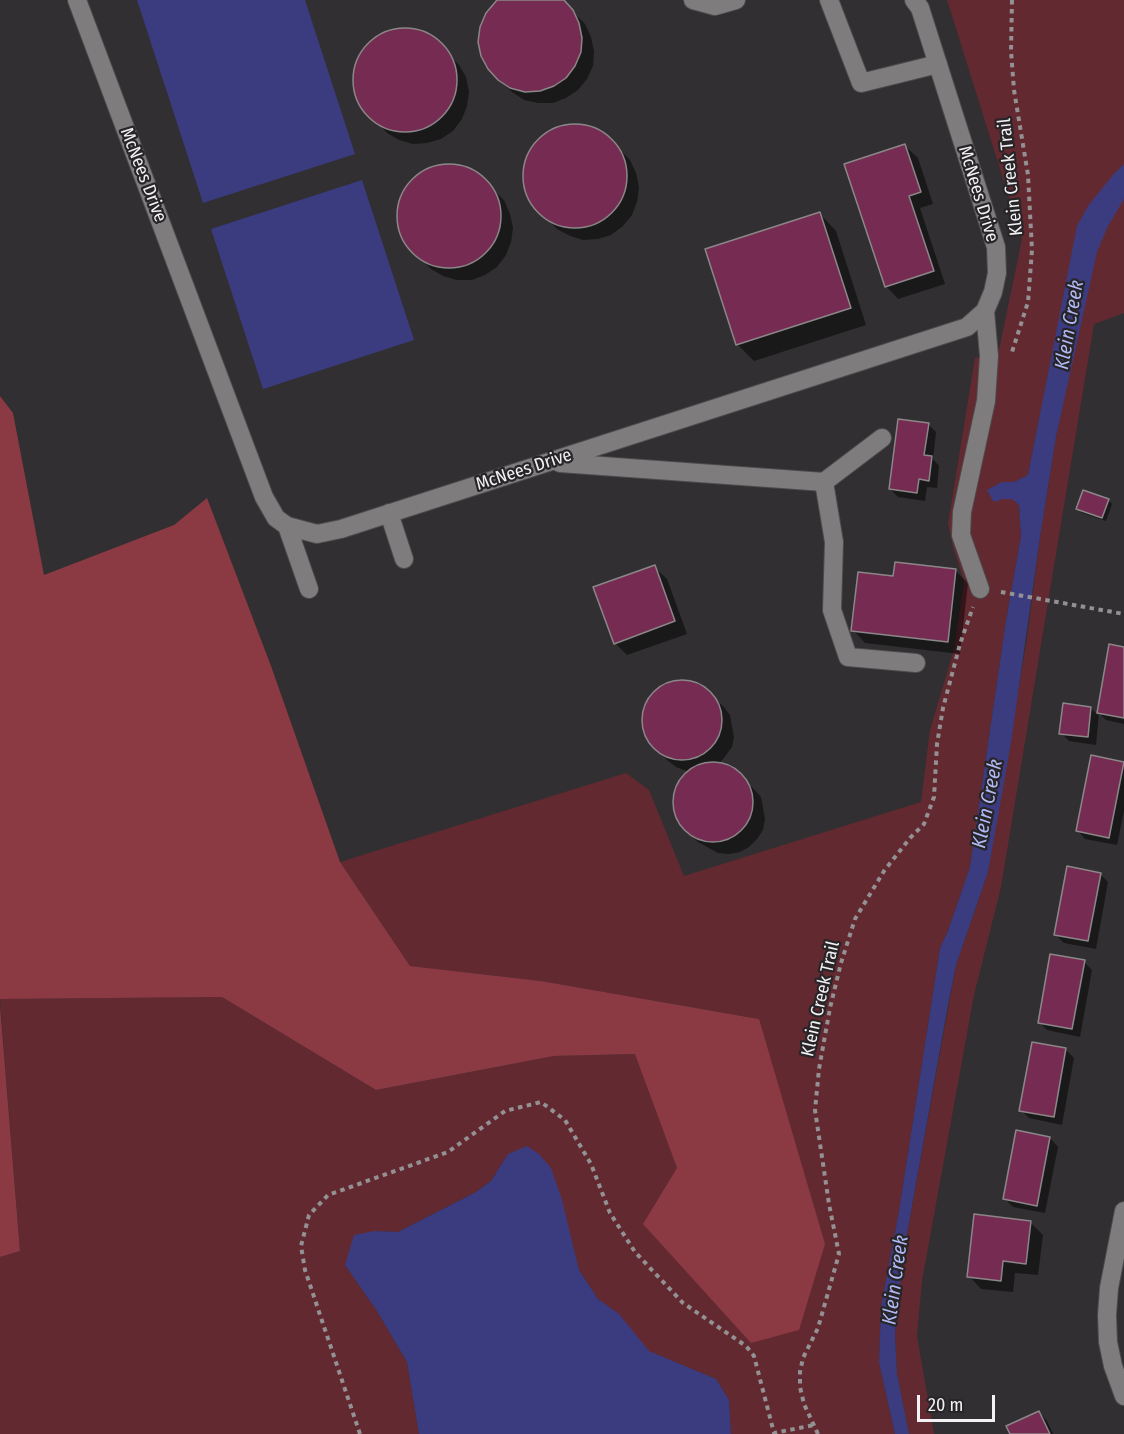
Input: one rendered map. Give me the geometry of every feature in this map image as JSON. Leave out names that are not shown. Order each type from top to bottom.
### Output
[{"type":"street","name":"McNees Drive","points":[[77,0],[264,497],[276,518],[287,526],[316,534],[499,485],[549,462],[967,327],[985,311],[993,292],[997,273],[996,247],[920,8],[914,0]]},
{"type":"street","points":[[693,0],[715,6],[736,0]]},
{"type":"street","points":[[829,0],[861,83],[938,64]]},
{"type":"street","points":[[980,589],[962,535],[962,512],[986,401],[989,356],[985,311]]},
{"type":"street","points":[[549,462],[824,482],[882,438]]},
{"type":"street","points":[[824,482],[834,542],[832,610],[848,657],[916,663]]},
{"type":"street","points":[[390,513],[404,559]]},
{"type":"street","points":[[287,526],[309,589]]},
{"type":"street","points":[[1124,1211],[1109,1288],[1107,1315],[1108,1342],[1113,1366],[1124,1396]]},
{"type":"path","name":"Klein Creek Trail","points":[[1008,362],[1028,302],[1032,250],[1028,175],[1014,90],[1011,51],[1012,0]]},
{"type":"path","name":"Klein Creek Trail","points":[[818,1434],[804,1404],[800,1387],[800,1372],[818,1328],[839,1254],[815,1110],[819,1069],[830,1008],[855,919],[884,871],[924,824],[934,797],[937,744],[943,708],[960,644],[980,589]]},
{"type":"path","points":[[999,591],[1124,614]]},
{"type":"path","points":[[360,1434],[304,1270],[301,1246],[309,1215],[328,1195],[448,1152],[505,1111],[542,1102],[564,1120],[591,1164],[610,1213],[635,1252],[683,1303],[746,1346],[754,1356],[774,1433],[814,1425]]},
{"type":"shaded area","points":[[947,0],[1124,0],[1124,313],[1094,324],[1001,887],[974,995],[922,1281],[917,1336],[934,1434],[909,1434],[897,1374],[895,1334],[903,1256],[956,965],[988,872],[1027,638],[1056,437],[1071,366],[1062,305],[1028,475],[1014,482],[1002,482],[1003,499],[1013,499],[1019,505],[1021,536],[1006,621],[970,867],[940,948],[899,1211],[881,1307],[879,1362],[895,1434],[731,1434],[729,1400],[716,1379],[648,1351],[619,1315],[598,1299],[579,1270],[568,1227],[508,1154],[491,1181],[476,1192],[398,1232],[375,1231],[345,1265],[377,1311],[407,1362],[419,1434],[0,1434],[0,1257],[20,1251],[0,999],[222,997],[376,1090],[554,1056],[636,1054],[677,1168],[751,1343],[759,1019],[541,981],[410,966],[340,862],[626,773],[649,790],[684,876],[921,802],[930,730],[954,650],[964,581],[948,524],[975,358],[998,355],[1022,239]]},
{"type":"shaded area","points":[[0,396],[13,413],[44,575],[174,525],[207,498],[271,666],[340,862],[410,966],[541,981],[759,1019],[825,1244],[799,1330],[751,1343],[643,1224],[677,1168],[635,1054],[554,1056],[376,1090],[222,997],[0,999]]},
{"type":"shaded area","points":[[0,1005],[20,1251],[0,1257]]},
{"type":"water","points":[[137,0],[305,0],[355,154],[203,203]]},
{"type":"water","name":"Klein Creek","points":[[1124,164],[1124,199],[1107,228],[1097,252],[1056,437],[1011,743],[988,872],[956,965],[948,1005],[903,1256],[895,1334],[897,1374],[909,1434],[895,1434],[879,1362],[881,1307],[899,1211],[940,948],[970,867],[1006,621],[1021,536],[1019,505],[1012,499],[994,502],[987,490],[1002,482],[1014,482],[1028,475],[1077,226],[1088,206]]},
{"type":"water","points":[[362,180],[414,340],[263,389],[211,229]]},
{"type":"water","points":[[527,1146],[539,1154],[551,1168],[562,1200],[579,1270],[598,1299],[619,1314],[649,1351],[716,1379],[729,1400],[731,1434],[419,1434],[407,1362],[377,1311],[345,1265],[354,1235],[375,1231],[398,1232],[476,1192],[491,1181],[508,1154]]},
{"type":"building","points":[[497,0],[564,0],[573,10],[582,38],[581,52],[566,78],[540,91],[525,92],[510,88],[488,69],[481,56],[478,42],[480,27],[486,13]]},
{"type":"building","points":[[405,28],[425,32],[434,37],[448,51],[453,60],[457,80],[453,100],[448,109],[434,123],[425,128],[405,132],[385,128],[376,123],[362,109],[357,100],[353,80],[357,60],[362,51],[376,37],[385,32]]},
{"type":"building","points":[[575,124],[595,128],[604,133],[618,147],[623,156],[627,176],[623,196],[618,205],[604,219],[595,224],[575,228],[555,224],[546,219],[532,205],[527,196],[523,176],[527,156],[532,147],[546,133],[555,128]]},
{"type":"building","points":[[905,144],[921,192],[909,196],[934,271],[885,287],[844,164]]},
{"type":"building","points":[[449,164],[469,168],[478,173],[492,187],[497,196],[501,216],[497,236],[492,245],[478,259],[469,264],[449,268],[429,264],[420,259],[406,245],[401,236],[397,216],[401,196],[406,187],[420,173],[429,168]]},
{"type":"building","points":[[820,212],[851,308],[736,345],[705,249]]},
{"type":"building","points":[[898,419],[929,423],[924,455],[932,456],[929,481],[919,479],[917,493],[889,489]]},
{"type":"building","points":[[1083,490],[1109,499],[1102,518],[1076,509]]},
{"type":"building","points":[[895,562],[956,569],[948,642],[851,631],[858,572],[893,576]]},
{"type":"building","points":[[655,565],[675,621],[614,644],[593,587]]},
{"type":"building","points":[[1109,644],[1124,647],[1124,718],[1097,713]]},
{"type":"building","points":[[682,680],[697,683],[710,692],[719,705],[722,720],[719,735],[710,748],[697,757],[682,760],[667,757],[654,748],[645,735],[642,720],[645,705],[654,692],[667,683]]},
{"type":"building","points":[[1063,703],[1091,707],[1088,737],[1059,734]]},
{"type":"building","points":[[1091,755],[1124,762],[1109,838],[1076,831]]},
{"type":"building","points":[[713,762],[728,765],[741,774],[750,787],[753,802],[750,817],[741,830],[728,839],[713,842],[698,839],[685,830],[676,817],[673,802],[676,787],[685,774],[698,765]]},
{"type":"building","points":[[1067,866],[1101,873],[1088,941],[1054,935]]},
{"type":"building","points":[[1050,954],[1085,960],[1072,1029],[1038,1023]]},
{"type":"building","points":[[1032,1042],[1066,1048],[1054,1117],[1019,1111]]},
{"type":"building","points":[[1016,1130],[1050,1137],[1037,1206],[1003,1199]]},
{"type":"building","points":[[974,1214],[1031,1221],[1026,1264],[1003,1261],[1001,1281],[967,1277]]},
{"type":"building","points":[[1039,1411],[1050,1434],[1010,1434],[1006,1426]]}]
